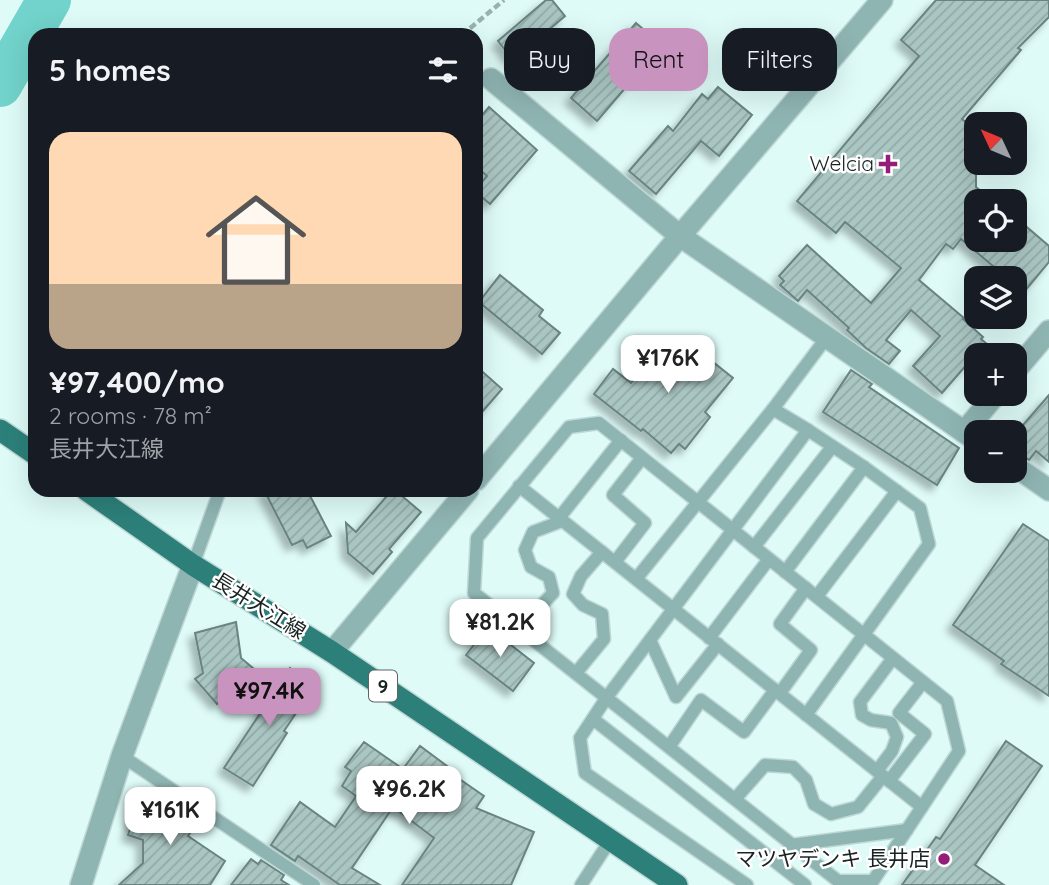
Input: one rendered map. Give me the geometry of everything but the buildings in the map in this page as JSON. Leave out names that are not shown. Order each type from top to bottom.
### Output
[{"type":"main road","points":[[0,429],[28,449]]},
{"type":"main road","name":"長井大江線","points":[[96,497],[193,565],[332,652],[677,885]]},
{"type":"street","points":[[483,472],[882,0]]},
{"type":"street","points":[[483,82],[680,236],[964,432]]},
{"type":"street","points":[[1027,357],[1049,331]]},
{"type":"street","points":[[1027,474],[1049,490]]},
{"type":"street","points":[[332,652],[462,497]]},
{"type":"street","points":[[81,885],[122,756],[193,565]]},
{"type":"lane","points":[[636,579],[773,409],[827,337]]},
{"type":"lane","points":[[773,409],[863,467],[920,508],[929,544],[806,715]]},
{"type":"lane","points":[[599,423],[642,458],[947,701],[959,751],[872,883],[838,881],[474,593],[477,538],[569,427],[599,423]]},
{"type":"lane","points":[[747,885],[585,773],[580,737],[607,697],[808,430]]},
{"type":"lane","points":[[513,625],[536,611],[553,593],[549,577],[531,566],[524,550],[534,533],[561,519],[621,440]]},
{"type":"lane","points":[[754,547],[832,447]]},
{"type":"lane","points":[[615,562],[645,523],[613,495],[642,458]]},
{"type":"lane","points":[[785,572],[863,467]]},
{"type":"lane","points":[[519,486],[922,807]]},
{"type":"lane","points":[[669,747],[701,700],[744,732],[811,650],[780,624],[811,592],[897,491]]},
{"type":"lane","points":[[193,565],[217,497]]},
{"type":"lane","points":[[576,673],[604,639],[603,614],[583,605],[573,594],[581,576],[602,552]]},
{"type":"lane","points":[[650,640],[676,697],[769,559]]},
{"type":"lane","points":[[883,776],[897,737],[891,723],[871,720],[862,715],[860,702],[893,658]]},
{"type":"lane","points":[[735,799],[765,765],[793,767],[806,780],[814,804],[831,814],[858,807],[883,776],[925,734],[899,713],[923,682]]},
{"type":"lane","points":[[593,719],[805,885]]},
{"type":"lane","points":[[122,756],[307,883]]},
{"type":"lane","points":[[792,845],[907,830]]},
{"type":"lane","points":[[581,885],[611,839]]},
{"type":"path","points":[[470,28],[504,0]]},
{"type":"waterway","points":[[33,28],[49,0]]},
{"type":"waterway","points":[[0,85],[28,36]]},
{"type":"place","name":"Welcia","points":[[888,164]]},
{"type":"place","name":"マツヤデンキ 長井店","points":[[944,859]]}]
